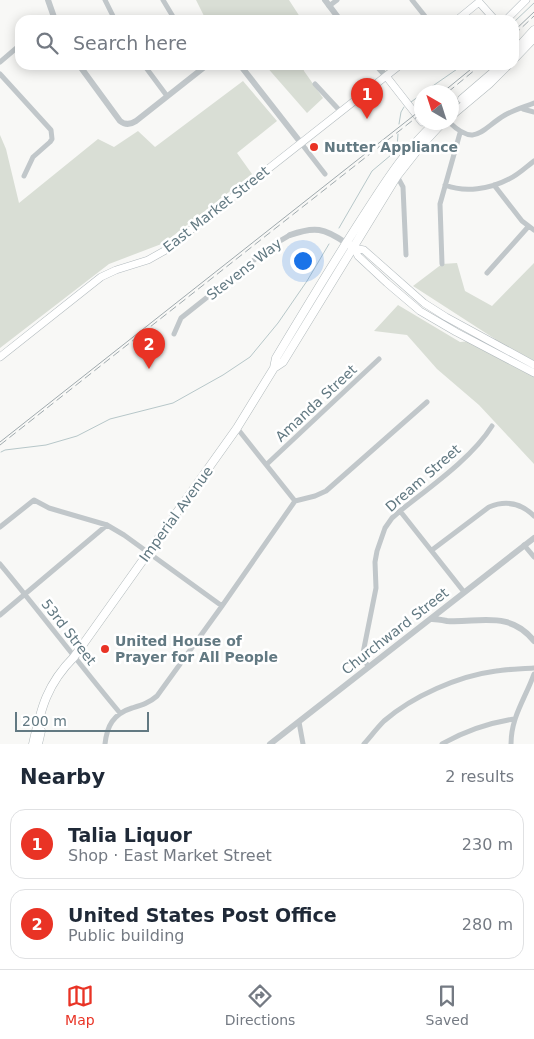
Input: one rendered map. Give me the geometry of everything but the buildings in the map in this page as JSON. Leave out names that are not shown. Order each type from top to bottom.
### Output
[{"type":"main road","points":[[511,15],[526,0]]},
{"type":"main road","points":[[463,15],[478,1],[491,15]]},
{"type":"main road","points":[[519,46],[534,30]]},
{"type":"main road","points":[[519,54],[534,38]]},
{"type":"main road","name":"East Market Street","points":[[0,357],[100,277],[148,260],[164,251],[394,70]]},
{"type":"main road","points":[[459,103],[495,70]]},
{"type":"main road","points":[[459,109],[503,70]]},
{"type":"main road","points":[[386,76],[414,112]]},
{"type":"main road","name":"Imperial Avenue","points":[[274,368],[283,362],[354,248],[413,145],[431,131]]},
{"type":"main road","name":"Imperial Avenue","points":[[33,744],[39,715],[45,698],[64,667],[74,657],[237,428],[274,368],[276,358],[346,243],[395,174]]},
{"type":"main road","name":"Stevens Way","points":[[346,243],[354,248]]},
{"type":"main road","points":[[354,248],[364,250],[424,303],[534,365]]},
{"type":"main road","points":[[354,248],[358,256],[420,311],[534,373]]},
{"type":"main road","name":"Imperial Avenue","points":[[38,744],[49,699],[74,657]]},
{"type":"street","points":[[48,0],[53,15]]},
{"type":"street","points":[[105,0],[112,15]]},
{"type":"street","points":[[163,0],[172,15]]},
{"type":"street","points":[[324,0],[336,15]]},
{"type":"street","points":[[329,6],[337,0]]},
{"type":"street","points":[[412,0],[424,15]]},
{"type":"street","points":[[0,62],[15,49]]},
{"type":"street","points":[[83,70],[120,121],[128,124],[138,120],[200,70]]},
{"type":"street","points":[[148,70],[167,96]]},
{"type":"street","points":[[244,70],[325,174]]},
{"type":"street","points":[[381,70],[386,76]]},
{"type":"street","points":[[0,74],[51,130],[52,139],[33,157],[24,176]]},
{"type":"street","points":[[315,84],[341,112]]},
{"type":"street","points":[[457,130],[460,133],[479,134],[504,116],[534,103]]},
{"type":"street","points":[[520,108],[534,112]]},
{"type":"street","points":[[442,264],[440,204],[460,133]]},
{"type":"street","points":[[445,185],[466,189],[494,186],[520,173],[534,161]]},
{"type":"street","points":[[395,174],[403,187],[406,255]]},
{"type":"street","points":[[494,186],[519,218],[534,230]]},
{"type":"street","points":[[487,273],[528,227]]},
{"type":"street","name":"Stevens Way","points":[[174,334],[181,318],[273,245],[290,235],[311,229],[325,230],[346,243]]},
{"type":"street","name":"Amanda Street","points":[[268,464],[379,359]]},
{"type":"street","points":[[105,744],[107,732],[115,717],[120,713],[144,705],[157,696],[295,501],[326,491],[427,402]]},
{"type":"street","name":"Dream Street","points":[[368,667],[362,658],[376,588],[377,551],[385,528],[400,510],[462,462],[488,434],[492,426]]},
{"type":"street","points":[[237,428],[268,464],[295,501]]},
{"type":"street","points":[[0,527],[34,500],[49,508],[107,525],[114,528],[222,606]]},
{"type":"street","points":[[432,550],[494,505],[503,503],[518,505],[534,516]]},
{"type":"street","points":[[400,510],[464,592]]},
{"type":"street","points":[[0,615],[107,525]]},
{"type":"street","name":"Churchward Street","points":[[270,744],[534,538]]},
{"type":"street","points":[[524,545],[534,557]]},
{"type":"street","name":"53rd Street","points":[[0,564],[120,713]]},
{"type":"street","points":[[432,619],[448,621],[502,620],[518,627],[534,640]]},
{"type":"street","points":[[364,744],[376,729],[393,714],[410,702],[435,689],[475,675],[495,671],[534,668]]},
{"type":"street","points":[[511,744],[514,719],[534,674]]},
{"type":"street","points":[[442,744],[480,727],[514,719]]},
{"type":"street","points":[[300,722],[303,744]]},
{"type":"shaded area","points":[[196,0],[289,0],[299,15],[204,15]]},
{"type":"shaded area","points":[[269,70],[304,70],[323,98],[307,113]]},
{"type":"shaded area","points":[[243,81],[277,121],[237,153],[252,174],[164,243],[109,264],[0,348],[0,135],[6,149],[19,203],[98,139],[114,147],[138,131],[155,147]]},
{"type":"shaded area","points":[[457,263],[465,291],[492,306],[534,263],[534,464],[479,405],[437,369],[407,335],[374,331],[398,305],[460,342],[495,339],[413,286],[442,264]]},
{"type":"waterway","points":[[519,17],[534,3]]},
{"type":"waterway","points":[[434,85],[456,70]]},
{"type":"waterway","points":[[399,124],[404,107]]},
{"type":"waterway","points":[[339,228],[372,171],[397,148],[398,134]]},
{"type":"waterway","points":[[1,452],[46,445],[77,436],[110,419],[173,403],[223,375],[250,357],[278,323],[307,281],[329,244]]},
{"type":"tram line","points":[[519,26],[534,12]]},
{"type":"tram line","points":[[452,85],[470,70]]},
{"type":"tram line","points":[[0,442],[414,115]]},
{"type":"railway","points":[[519,30],[534,16]]},
{"type":"railway","points":[[457,85],[475,70]]},
{"type":"railway","points":[[0,445],[414,119]]},
{"type":"place","name":"Talia Liquor","points":[[367,119]]},
{"type":"place","name":"Nutter Appliance","points":[[314,147]]},
{"type":"place","name":"United States Post Office","points":[[149,369]]},
{"type":"place","name":"United House of Prayer for All People","points":[[105,649]]}]
